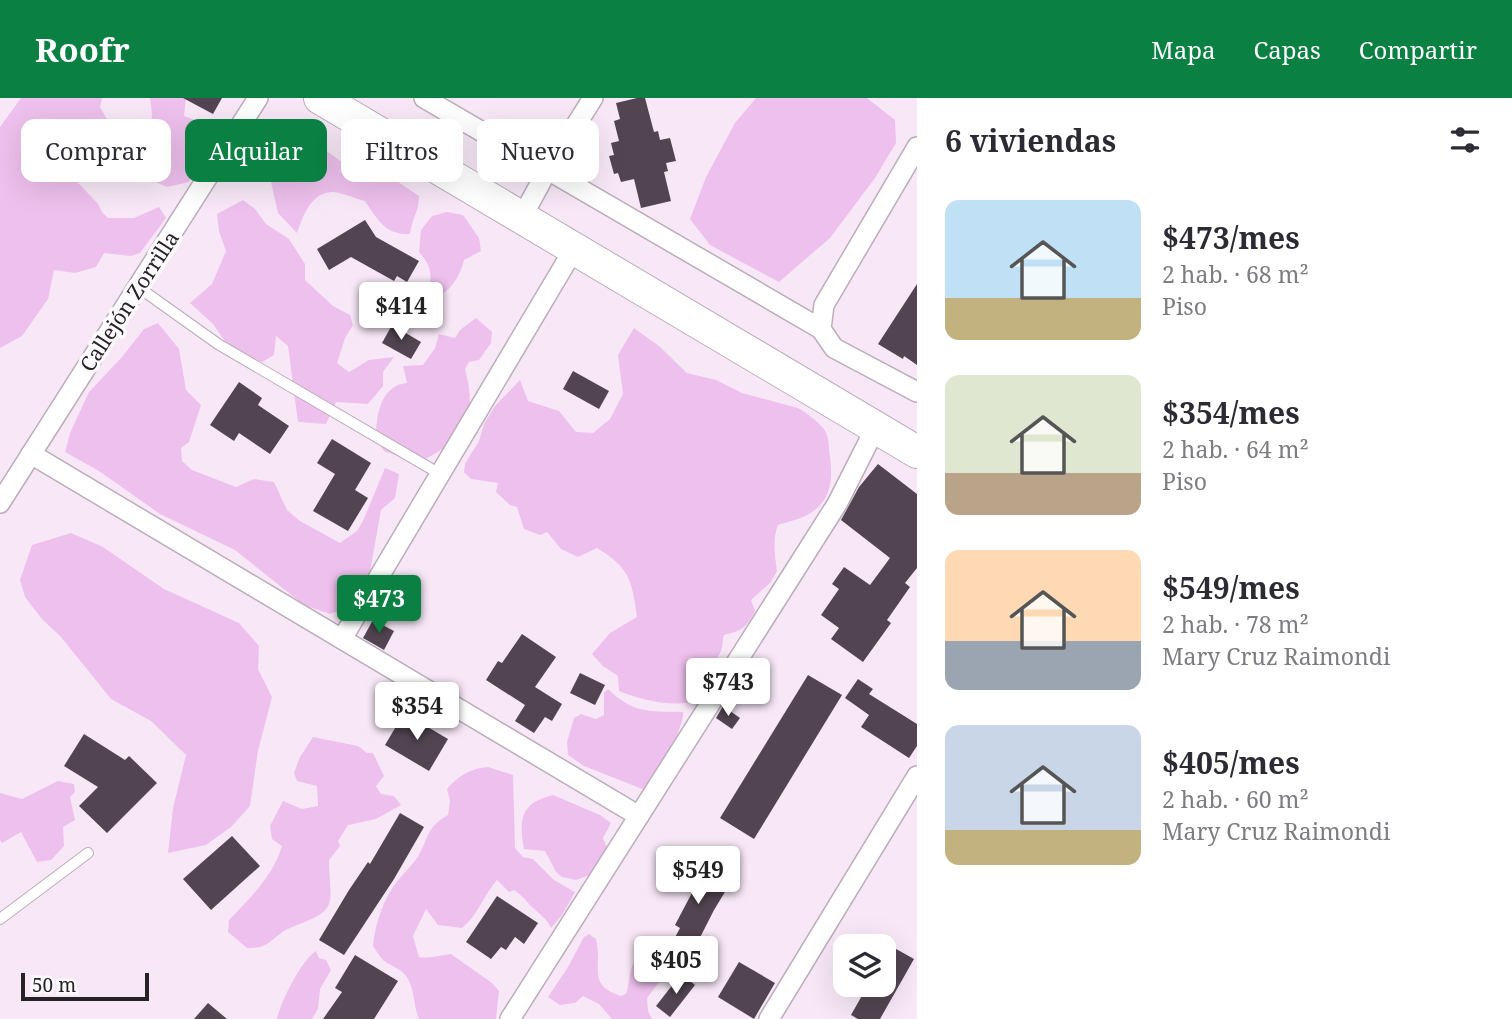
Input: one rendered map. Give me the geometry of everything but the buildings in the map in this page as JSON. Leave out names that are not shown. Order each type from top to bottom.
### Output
[{"type":"main road","points":[[320,98],[917,452]]},
{"type":"street","name":"Callejón Zorrilla","points":[[0,503],[258,98]]},
{"type":"street","points":[[424,98],[477,129]]},
{"type":"street","points":[[580,119],[593,98]]},
{"type":"street","points":[[821,329],[824,305],[917,147]]},
{"type":"street","points":[[522,217],[541,182]]},
{"type":"street","points":[[566,182],[821,329],[834,348],[917,392]]},
{"type":"street","points":[[342,639],[574,249]]},
{"type":"street","points":[[510,1019],[837,504],[876,427]]},
{"type":"street","points":[[31,454],[639,816]]},
{"type":"street","points":[[769,1019],[917,776]]},
{"type":"lane","points":[[138,287],[218,344],[440,474]]},
{"type":"lane","points":[[0,919],[88,853]]},
{"type":"shaded area","points":[[21,98],[102,98],[100,107],[107,119],[21,119],[21,182],[77,182],[108,218],[134,218],[159,207],[166,218],[140,253],[131,256],[104,253],[96,267],[75,273],[54,270],[48,299],[22,336],[0,348],[0,127]]},
{"type":"shaded area","points":[[150,98],[186,98],[184,116],[192,119],[185,119],[185,182],[189,182],[167,187],[156,182],[171,182],[171,119],[151,119]]},
{"type":"shaded area","points":[[756,98],[867,98],[895,120],[896,143],[875,178],[830,238],[779,282],[710,245],[690,219],[706,177],[735,123]]},
{"type":"shaded area","points":[[327,151],[341,162],[341,182],[398,182],[419,196],[410,234],[388,229],[365,201],[340,193],[324,193],[313,201],[297,233],[278,213],[271,182],[327,182]]},
{"type":"shaded area","points":[[243,200],[255,209],[266,224],[289,239],[305,264],[305,280],[333,306],[350,315],[353,325],[345,338],[337,363],[349,372],[369,360],[394,357],[383,372],[383,386],[368,404],[336,402],[326,424],[298,422],[288,346],[276,336],[274,355],[262,362],[245,356],[229,347],[213,324],[190,303],[212,284],[226,251],[217,214]]},
{"type":"shaded area","points":[[447,212],[463,215],[479,238],[481,251],[464,260],[455,281],[439,296],[431,285],[428,264],[419,252],[421,230],[432,216]]},
{"type":"shaded area","points":[[476,318],[492,332],[491,343],[479,360],[469,362],[465,369],[470,402],[463,427],[446,447],[417,463],[384,451],[376,439],[378,417],[382,402],[390,390],[407,383],[403,366],[423,365],[435,348],[439,334],[455,338],[460,330]]},
{"type":"shaded area","points":[[158,323],[179,349],[186,390],[201,405],[189,442],[181,448],[182,461],[192,470],[236,487],[254,479],[274,482],[287,510],[300,521],[340,543],[357,531],[363,521],[385,468],[399,474],[395,498],[381,510],[370,572],[354,605],[330,614],[304,605],[235,550],[160,514],[99,471],[65,452],[70,433],[89,392],[144,329]]},
{"type":"shaded area","points":[[634,328],[659,346],[687,373],[716,380],[742,393],[798,408],[824,429],[828,442],[831,477],[827,494],[809,514],[778,525],[775,542],[777,571],[770,583],[751,600],[755,611],[752,617],[743,628],[724,635],[711,687],[703,696],[680,703],[654,701],[619,691],[618,676],[592,654],[610,633],[637,617],[631,585],[623,569],[597,548],[578,557],[561,549],[547,532],[540,535],[524,529],[517,507],[510,505],[496,492],[498,483],[471,479],[464,472],[465,464],[479,441],[484,424],[495,406],[520,380],[528,401],[559,411],[576,432],[593,433],[610,419],[623,394],[618,355]]},
{"type":"shaded area","points":[[71,533],[103,547],[164,589],[239,623],[259,646],[258,669],[272,697],[258,751],[250,806],[231,827],[206,845],[168,853],[173,808],[186,755],[151,721],[111,699],[25,597],[20,580],[32,545]]},
{"type":"shaded area","points":[[608,689],[634,707],[651,711],[683,712],[677,736],[655,785],[645,790],[584,766],[568,755],[567,742],[574,718],[581,714],[596,719],[604,715],[604,693]]},
{"type":"shaded area","points":[[313,737],[358,746],[367,753],[373,753],[384,776],[376,786],[381,794],[394,796],[401,805],[376,819],[348,825],[338,841],[340,846],[329,860],[330,898],[325,911],[286,930],[263,946],[247,948],[228,932],[229,920],[260,886],[278,857],[282,846],[272,839],[270,826],[283,801],[302,809],[318,806],[317,786],[297,781],[294,773],[300,757]]},
{"type":"shaded area","points":[[488,767],[513,775],[515,848],[523,857],[533,859],[554,880],[575,892],[551,928],[545,918],[519,894],[514,890],[509,892],[497,880],[462,928],[438,925],[426,909],[413,936],[419,957],[451,954],[499,991],[496,1019],[419,1019],[406,976],[383,960],[373,946],[378,919],[389,894],[417,858],[435,824],[448,815],[450,801],[447,789],[465,773]]},
{"type":"shaded area","points":[[58,781],[74,784],[75,792],[70,797],[75,820],[63,827],[64,846],[51,860],[37,862],[21,832],[2,843],[0,840],[0,793],[22,799]]},
{"type":"shaded area","points":[[553,795],[600,815],[611,823],[603,838],[607,848],[592,874],[576,880],[562,877],[556,872],[545,851],[524,849],[524,814],[534,803]]},
{"type":"shaded area","points":[[589,934],[596,939],[600,981],[610,992],[621,996],[626,994],[631,970],[638,956],[647,958],[651,968],[663,977],[647,998],[652,1019],[612,1019],[599,1004],[583,996],[575,1003],[560,1005],[548,997],[584,937]]},
{"type":"shaded area","points":[[316,951],[319,958],[326,960],[331,970],[320,989],[318,1009],[312,1019],[277,1019],[292,982],[304,963]]}]
